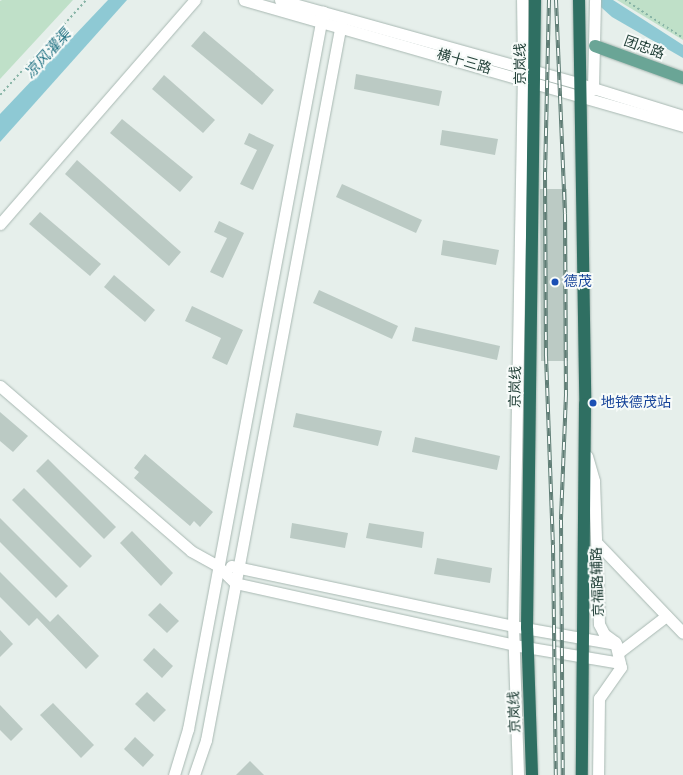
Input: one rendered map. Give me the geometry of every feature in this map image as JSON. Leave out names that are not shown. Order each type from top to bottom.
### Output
[{"type":"highway","name":"京岚线","points":[[532,775],[527,628],[536,0]]},
{"type":"highway","points":[[579,6],[584,446],[582,775]]},
{"type":"main road","name":"团忠路","points":[[595,46],[683,78]]},
{"type":"street","points":[[0,224],[195,0]]},
{"type":"street","name":"横十三路","points":[[244,0],[341,22],[580,90],[683,126]]},
{"type":"street","name":"横十三路","points":[[280,0],[322,18]]},
{"type":"street","points":[[518,775],[513,626],[523,74],[522,0]]},
{"type":"street","points":[[593,89],[595,0]]},
{"type":"street","points":[[174,775],[188,729],[322,18]]},
{"type":"street","points":[[194,775],[206,740],[341,22]]},
{"type":"street","points":[[580,90],[593,89],[683,116]]},
{"type":"street","points":[[0,386],[191,550],[218,566],[235,583],[416,621],[513,645],[582,657],[618,653],[666,616]]},
{"type":"street","name":"京福路辅路","points":[[584,446],[594,481],[599,624],[618,653]]},
{"type":"street","points":[[597,544],[683,633]]},
{"type":"street","points":[[218,566],[238,566],[513,626],[582,637],[618,653]]},
{"type":"street","points":[[598,775],[599,698],[606,686],[619,672],[618,653]]},
{"type":"path","points":[[0,95],[86,0]]},
{"type":"path","points":[[625,0],[683,38]]},
{"type":"green space","points":[[73,0],[0,79],[0,1]]},
{"type":"green space","points":[[617,0],[683,0],[683,40]]},
{"type":"water","points":[[108,0],[127,0],[0,142],[0,114]]},
{"type":"water","points":[[593,0],[613,0],[683,45],[683,58],[612,17]]},
{"type":"building","points":[[204,31],[274,90],[262,105],[191,46]]},
{"type":"building","points":[[356,74],[442,91],[439,106],[354,89]]},
{"type":"building","points":[[164,75],[215,120],[203,133],[152,89]]},
{"type":"building","points":[[122,119],[193,177],[180,192],[110,133]]},
{"type":"building","points":[[442,130],[498,139],[495,155],[440,145]]},
{"type":"building","points":[[249,133],[274,145],[253,190],[240,184],[257,150],[244,144]]},
{"type":"building","points":[[77,160],[181,252],[169,266],[65,174]]},
{"type":"building","points":[[342,184],[422,220],[416,233],[336,197]]},
{"type":"building","name":"德茂","points":[[540,189],[567,189],[568,361],[541,361]]},
{"type":"building","points":[[40,212],[101,264],[90,276],[29,224]]},
{"type":"building","points":[[219,221],[244,233],[223,278],[210,272],[227,238],[214,232]]},
{"type":"building","points":[[443,240],[499,250],[496,265],[441,255]]},
{"type":"building","points":[[114,275],[155,310],[145,322],[104,287]]},
{"type":"building","points":[[319,290],[398,326],[392,339],[313,303]]},
{"type":"building","points":[[192,306],[243,330],[227,365],[212,358],[221,338],[185,321]]},
{"type":"building","points":[[415,327],[500,346],[497,360],[412,341]]},
{"type":"building","points":[[0,412],[28,436],[13,452],[0,441]]},
{"type":"building","points":[[296,413],[382,431],[378,446],[293,427]]},
{"type":"building","points":[[415,437],[500,456],[497,470],[412,452]]},
{"type":"building","points":[[145,454],[213,512],[200,527],[194,521],[190,526],[134,478],[139,472],[134,468]]},
{"type":"building","points":[[48,459],[116,527],[104,539],[36,471]]},
{"type":"building","points":[[24,488],[92,556],[80,568],[12,500]]},
{"type":"building","points":[[0,518],[68,586],[56,598],[0,542]]},
{"type":"building","points":[[292,523],[348,533],[345,548],[290,538]]},
{"type":"building","points":[[369,523],[424,532],[422,548],[366,538]]},
{"type":"building","points":[[132,531],[173,573],[161,586],[120,543]]},
{"type":"building","points":[[437,558],[492,568],[490,583],[434,574]]},
{"type":"building","points":[[0,572],[50,622],[58,614],[99,656],[86,669],[37,618],[29,626],[0,597]]},
{"type":"building","points":[[160,603],[179,621],[167,633],[148,615]]},
{"type":"building","points":[[0,630],[13,644],[0,657]]},
{"type":"building","points":[[154,648],[173,666],[162,678],[143,660]]},
{"type":"building","points":[[147,692],[166,710],[154,722],[135,704]]},
{"type":"building","points":[[53,703],[94,745],[81,758],[40,715]]},
{"type":"building","points":[[0,705],[23,729],[11,741],[0,730]]},
{"type":"building","points":[[135,737],[154,755],[143,767],[124,749]]},
{"type":"building","points":[[250,761],[264,775],[236,775]]},
{"type":"railway","points":[[549,0],[545,172],[546,356],[553,545],[556,775]]},
{"type":"railway","points":[[556,0],[565,214],[566,394],[561,520],[563,775]]},
{"type":"place","name":"德茂","points":[[555,282]]},
{"type":"place","name":"地铁德茂站","points":[[593,403]]},
{"type":"water label","name":"凉风灌渠","points":[[48,54]]}]
